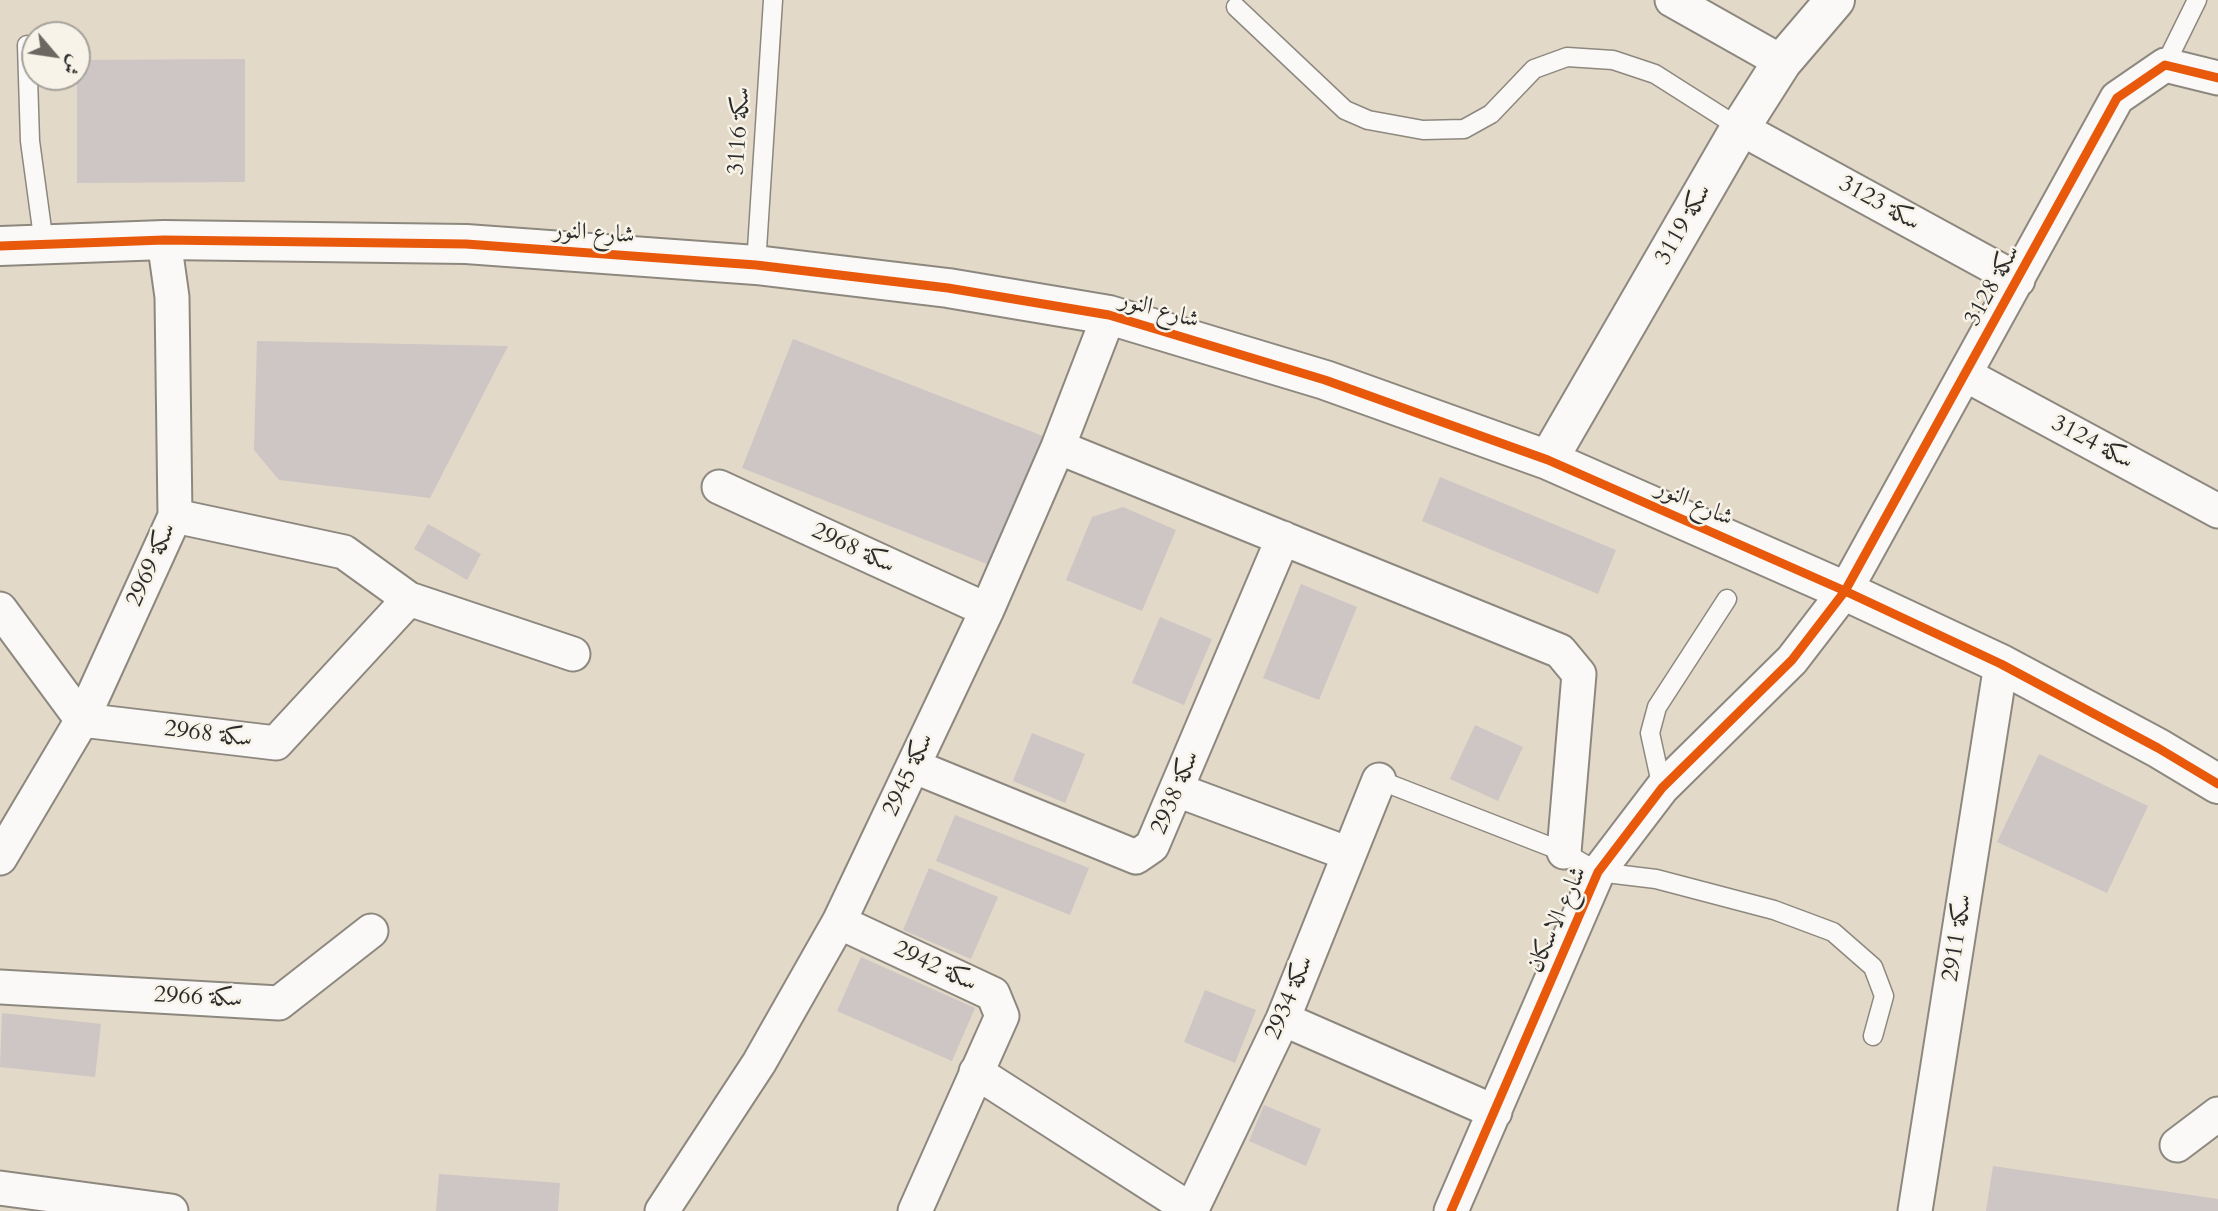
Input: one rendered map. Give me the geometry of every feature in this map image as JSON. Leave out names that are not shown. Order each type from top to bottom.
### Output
[{"type":"street","points":[[1672,0],[1782,62]]},
{"type":"street","name":"سكة 3119","points":[[1548,460],[1740,128],[1782,62],[1835,0]]},
{"type":"street","points":[[2165,65],[2218,78]]},
{"type":"street","name":"سكة 3128","points":[[1846,591],[2117,98],[2165,65]]},
{"type":"street","name":"سكة 3123","points":[[1740,128],[2018,280]]},
{"type":"street","name":"شارع النور","points":[[0,246],[164,240],[466,244],[756,265],[948,288],[1109,315],[1325,380],[1548,460],[1846,591],[2001,664],[2158,748],[2218,784]]},
{"type":"street","name":"سكة 2969","points":[[0,858],[82,720],[175,516],[172,297],[164,240]]},
{"type":"street","name":"سكة 2945","points":[[662,1211],[759,1063],[839,922],[986,610],[1058,447],[1109,315]]},
{"type":"street","name":"سكة 3124","points":[[1966,375],[2218,511]]},
{"type":"street","points":[[1058,447],[1560,651],[1578,674],[1564,852]]},
{"type":"street","name":"سكة 2968","points":[[719,487],[986,610]]},
{"type":"street","points":[[175,516],[344,552],[409,599],[573,654]]},
{"type":"street","name":"سكة 2938","points":[[914,766],[1136,858],[1152,846],[1283,538]]},
{"type":"street","name":"شارع الاسكان","points":[[1451,1211],[1598,872],[1662,788],[1792,660],[1846,591]]},
{"type":"street","name":"سكة 2968","points":[[82,720],[276,743],[409,599]]},
{"type":"street","points":[[0,609],[82,720]]},
{"type":"street","name":"سكة 2911","points":[[1915,1211],[2001,664]]},
{"type":"street","name":"سكة 2934","points":[[1191,1210],[1283,1019],[1379,780]]},
{"type":"street","points":[[1177,790],[1349,854]]},
{"type":"street","name":"سكة 2942","points":[[839,922],[993,994],[1002,1016],[915,1211]]},
{"type":"street","name":"سكة 2966","points":[[0,987],[279,1003],[371,931]]},
{"type":"street","points":[[1283,1019],[1495,1112]]},
{"type":"street","points":[[976,1072],[1191,1210]]},
{"type":"street","points":[[2177,1145],[2218,1114]]},
{"type":"street","points":[[0,1188],[170,1211]]},
{"type":"lane","name":"سكة 3116","points":[[756,265],[773,0]]},
{"type":"lane","points":[[2165,65],[2197,0]]},
{"type":"lane","points":[[1236,7],[1345,110],[1368,120],[1423,130],[1464,129],[1491,114],[1534,69],[1567,57],[1613,60],[1655,74],[1740,128]]},
{"type":"lane","points":[[28,91],[30,141],[44,244]]},
{"type":"lane","points":[[1662,788],[1650,733],[1657,708],[1727,599]]},
{"type":"lane","points":[[1379,780],[1564,852],[1598,872],[1656,879],[1774,910],[1833,932],[1873,967],[1884,996],[1873,1036]]},
{"type":"building","points":[[245,59],[245,182],[77,183],[77,91],[91,91],[91,60]]},
{"type":"building","points":[[793,339],[1043,436],[992,566],[742,468]]},
{"type":"building","points":[[257,341],[508,346],[430,498],[279,480],[254,450]]},
{"type":"building","points":[[1440,477],[1616,550],[1598,594],[1422,521]]},
{"type":"building","points":[[1123,507],[1176,530],[1142,611],[1066,580],[1092,517]]},
{"type":"building","points":[[428,524],[481,554],[467,580],[414,549]]},
{"type":"building","points":[[1301,584],[1357,607],[1319,700],[1263,678]]},
{"type":"building","points":[[1160,617],[1212,639],[1184,705],[1132,683]]},
{"type":"building","points":[[1475,725],[1523,747],[1498,801],[1450,779]]},
{"type":"building","points":[[1032,733],[1085,754],[1065,803],[1013,781]]},
{"type":"building","points":[[2039,754],[2148,806],[2107,893],[1997,842]]},
{"type":"building","points":[[955,815],[1089,868],[1070,915],[936,861]]},
{"type":"building","points":[[929,868],[998,897],[971,959],[903,930]]},
{"type":"building","points":[[861,957],[975,1008],[952,1061],[837,1011]]},
{"type":"building","points":[[1205,990],[1256,1010],[1235,1063],[1184,1042]]},
{"type":"building","points":[[2,1013],[101,1024],[95,1077],[0,1067]]},
{"type":"building","points":[[1264,1105],[1321,1129],[1306,1166],[1249,1141]]},
{"type":"building","points":[[1993,1166],[2218,1199],[2218,1211],[1986,1211]]},
{"type":"building","points":[[439,1174],[560,1183],[558,1211],[436,1211]]},
{"type":"cycle path","points":[[1451,1211],[1598,872],[1662,788],[1792,660],[1845,591],[2117,98],[2165,65],[2218,78]]},
{"type":"cycle path","points":[[0,246],[164,240],[466,244],[756,265],[948,288],[1109,315],[1325,380],[1548,460],[1845,591],[2001,664],[2158,748],[2218,784]]}]
